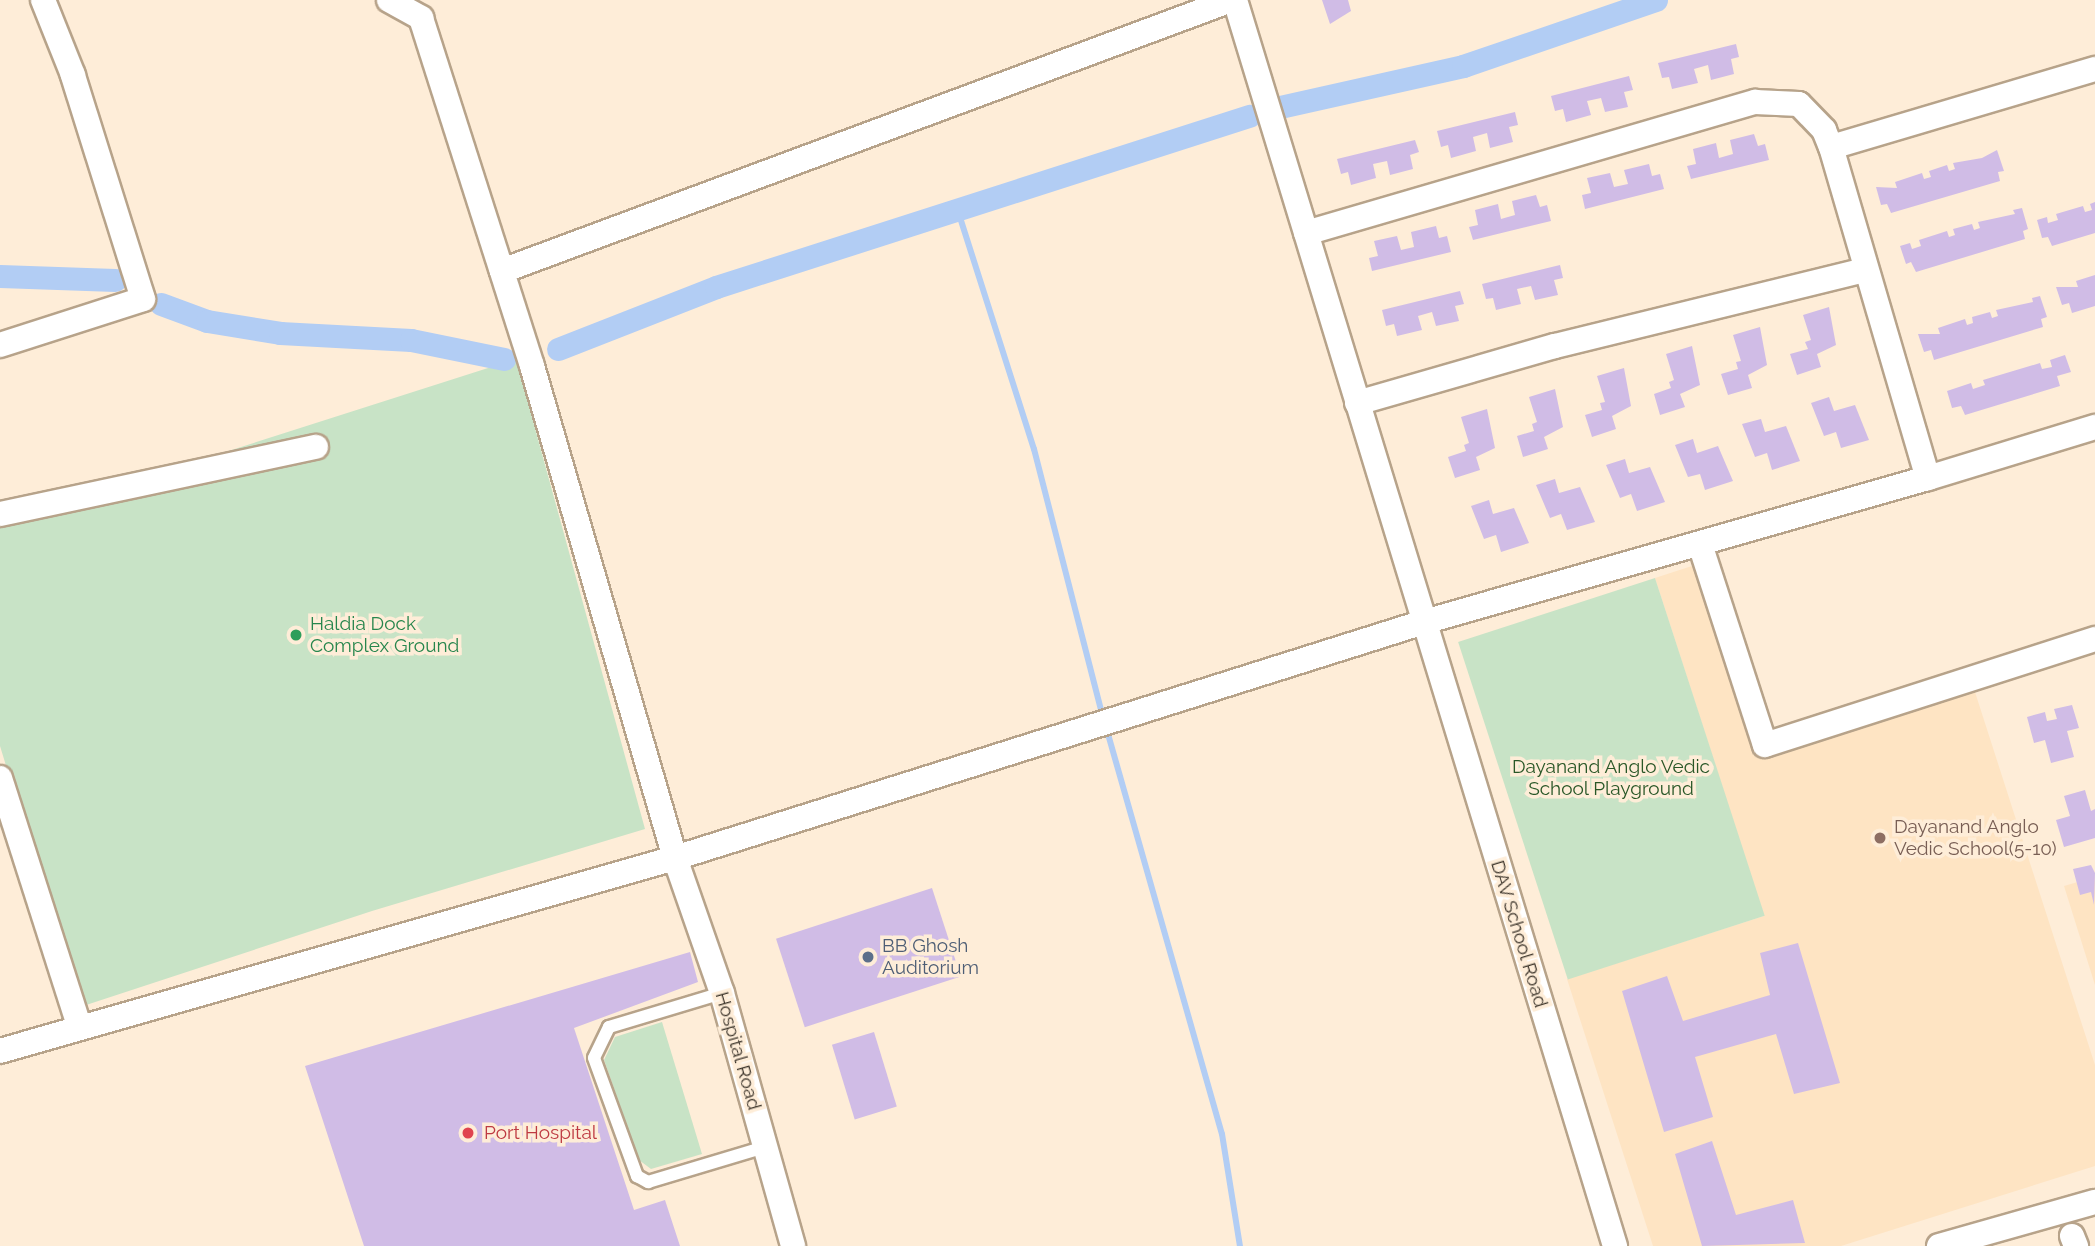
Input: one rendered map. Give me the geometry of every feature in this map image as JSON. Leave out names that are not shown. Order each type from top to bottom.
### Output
[{"type":"street","points":[[0,345],[143,299],[73,75],[43,0]]},
{"type":"street","name":"Hospital Road","points":[[389,0],[421,18],[502,271],[675,858],[722,993],[793,1246]]},
{"type":"street","points":[[502,271],[1233,0]]},
{"type":"street","name":"DAV School Road","points":[[1233,0],[1615,1246]]},
{"type":"street","points":[[1830,147],[2095,69]]},
{"type":"street","points":[[1306,233],[1755,102],[1799,104],[1824,130],[1830,147],[1864,270],[1928,478]]},
{"type":"street","points":[[1357,403],[1555,346],[1864,270]]},
{"type":"street","points":[[0,1051],[79,1026],[675,858],[1424,622],[1928,478],[2095,427]]},
{"type":"street","points":[[0,514],[316,447]]},
{"type":"street","points":[[1700,544],[1765,745],[2095,639]]},
{"type":"street","points":[[0,778],[79,1026]]},
{"type":"street","points":[[1939,1246],[2095,1202]]},
{"type":"lane","points":[[722,993],[609,1027],[594,1058],[637,1175],[648,1182],[765,1147]]},
{"type":"shaded area","name":"Dayanand Anglo Vedic School(5-10)","points":[[1698,564],[1761,759],[1975,692],[2095,1065],[2095,1166],[1841,1246],[1653,1246],[1567,979],[1764,916],[1655,578]]},
{"type":"shaded area","points":[[2095,877],[2095,985],[2064,886]]},
{"type":"green space","name":"Haldia Dock Complex Ground","points":[[516,359],[645,829],[372,911],[80,1007],[0,746],[0,524]]},
{"type":"green space","name":"Dayanand Anglo Vedic School Playground","points":[[1655,578],[1765,916],[1568,980],[1458,642]]},
{"type":"green space","points":[[662,1022],[702,1154],[651,1169],[639,1160],[604,1060],[615,1037]]},
{"type":"building","points":[[1322,0],[1348,0],[1351,11],[1330,24]]},
{"type":"building","points":[[1736,44],[1739,57],[1731,59],[1734,74],[1711,80],[1708,65],[1694,69],[1698,83],[1672,89],[1669,77],[1662,78],[1658,63]]},
{"type":"building","points":[[1629,76],[1633,90],[1624,92],[1628,107],[1605,112],[1601,98],[1587,101],[1591,115],[1566,122],[1563,109],[1555,111],[1551,96]]},
{"type":"building","points":[[1515,112],[1518,125],[1509,127],[1513,142],[1490,148],[1487,133],[1473,137],[1476,151],[1451,158],[1448,145],[1441,147],[1437,131]]},
{"type":"building","points":[[1754,134],[1758,146],[1765,144],[1769,160],[1691,179],[1687,166],[1696,164],[1693,149],[1716,143],[1719,158],[1733,154],[1730,140]]},
{"type":"building","points":[[1415,140],[1419,152],[1410,155],[1413,169],[1390,175],[1387,161],[1373,164],[1376,178],[1351,185],[1348,172],[1341,174],[1337,159]]},
{"type":"building","points":[[1997,150],[2004,171],[1998,172],[2000,181],[1891,213],[1887,204],[1881,205],[1876,187],[1897,188],[1895,182],[1922,173],[1924,179],[1931,177],[1929,171],[1947,165],[1949,171],[1955,169],[1953,163],[1982,158]]},
{"type":"building","points":[[1649,164],[1652,176],[1660,174],[1664,189],[1585,209],[1582,195],[1591,193],[1587,178],[1610,173],[1614,187],[1628,184],[1624,170]]},
{"type":"building","points":[[1536,195],[1540,207],[1547,205],[1551,221],[1473,240],[1469,227],[1478,225],[1475,210],[1498,204],[1501,219],[1515,215],[1512,201]]},
{"type":"building","points":[[2095,202],[2095,233],[2052,246],[2048,237],[2042,238],[2037,220],[2047,217],[2048,223],[2058,220],[2056,214],[2083,206],[2085,212],[2092,210],[2090,204]]},
{"type":"building","points":[[2022,208],[2028,229],[2023,231],[2025,239],[1916,272],[1911,262],[1906,264],[1900,246],[1910,243],[1912,249],[1921,246],[1919,240],[1947,231],[1949,237],[1955,235],[1953,229],[1972,224],[1974,230],[1980,228],[1978,222],[2015,214],[2013,210]]},
{"type":"building","points":[[1436,226],[1439,238],[1447,236],[1451,252],[1372,271],[1369,258],[1378,256],[1374,241],[1397,236],[1401,250],[1414,247],[1411,232]]},
{"type":"building","points":[[1560,265],[1563,278],[1554,280],[1558,295],[1535,300],[1531,286],[1517,289],[1521,304],[1496,310],[1493,298],[1486,299],[1482,284]]},
{"type":"building","points":[[2095,275],[2095,306],[2072,313],[2069,303],[2062,305],[2056,287],[2078,287],[2076,281]]},
{"type":"building","points":[[1460,291],[1464,304],[1455,306],[1459,321],[1436,326],[1432,312],[1418,316],[1422,330],[1397,336],[1394,324],[1386,326],[1382,310]]},
{"type":"building","points":[[2040,296],[2047,317],[2041,319],[2043,327],[1934,360],[1931,350],[1924,352],[1918,334],[1940,334],[1938,328],[1965,319],[1967,325],[1973,323],[1972,317],[1990,312],[1992,318],[1998,316],[1996,310],[2033,302],[2032,298]]},
{"type":"building","points":[[1829,307],[1836,345],[1817,354],[1821,367],[1797,375],[1790,354],[1808,349],[1805,342],[1811,340],[1803,315]]},
{"type":"building","points":[[1760,327],[1767,365],[1748,375],[1752,388],[1728,395],[1721,374],[1738,369],[1736,362],[1741,361],[1733,335]]},
{"type":"building","points":[[1692,346],[1700,385],[1680,394],[1685,407],[1660,415],[1654,394],[1671,388],[1669,382],[1674,380],[1666,354]]},
{"type":"building","points":[[2065,355],[2071,372],[2057,376],[2060,386],[1965,415],[1961,406],[1952,408],[1947,391],[1971,383],[1973,389],[1985,385],[1983,380],[2040,363],[2042,369],[2052,367],[2050,360]]},
{"type":"building","points":[[1624,368],[1631,406],[1612,416],[1616,429],[1592,437],[1585,415],[1602,410],[1600,403],[1605,402],[1597,376]]},
{"type":"building","points":[[1555,389],[1563,427],[1544,437],[1548,449],[1523,457],[1517,436],[1534,431],[1532,424],[1537,422],[1529,397]]},
{"type":"building","points":[[1829,397],[1834,411],[1855,405],[1869,440],[1841,448],[1836,432],[1824,436],[1811,403]]},
{"type":"building","points":[[1487,409],[1495,448],[1476,457],[1480,470],[1455,478],[1448,457],[1466,451],[1464,445],[1469,443],[1461,417]]},
{"type":"building","points":[[1761,419],[1765,432],[1786,426],[1800,461],[1772,470],[1767,453],[1755,457],[1742,424]]},
{"type":"building","points":[[1693,439],[1697,453],[1718,446],[1733,481],[1705,490],[1700,474],[1688,477],[1675,445]]},
{"type":"building","points":[[1625,459],[1629,473],[1650,467],[1665,502],[1637,511],[1631,494],[1620,498],[1606,465]]},
{"type":"building","points":[[1555,479],[1559,493],[1580,487],[1595,522],[1567,530],[1561,514],[1550,518],[1536,485]]},
{"type":"building","points":[[1489,500],[1493,514],[1514,508],[1529,543],[1501,552],[1496,535],[1484,539],[1471,506]]},
{"type":"building","points":[[2072,705],[2079,728],[2067,731],[2074,757],[2051,763],[2045,740],[2034,743],[2027,717],[2045,712],[2047,721],[2057,719],[2054,709]]},
{"type":"building","points":[[2085,790],[2091,811],[2095,809],[2095,838],[2064,847],[2056,820],[2070,816],[2064,796]]},
{"type":"building","points":[[2091,865],[2095,873],[2094,905],[2091,892],[2080,895],[2073,869]]},
{"type":"building","name":"BB Ghosh Auditorium","points":[[932,888],[961,976],[805,1027],[776,939]]},
{"type":"building","points":[[1798,943],[1840,1083],[1794,1094],[1776,1034],[1695,1057],[1713,1117],[1664,1132],[1622,991],[1667,976],[1683,1021],[1770,995],[1760,953]]},
{"type":"building","name":"Port Hospital","points":[[690,952],[698,982],[574,1028],[634,1210],[665,1200],[680,1246],[364,1246],[305,1066]]},
{"type":"building","points":[[874,1032],[897,1107],[855,1119],[832,1045]]},
{"type":"building","points":[[1712,1141],[1736,1215],[1793,1200],[1805,1243],[1702,1246],[1675,1154]]},
{"type":"waterway","points":[[1280,107],[1463,66],[1656,0]]},
{"type":"waterway","points":[[558,349],[716,287],[1249,116]]},
{"type":"waterway","points":[[957,208],[1034,449],[1103,717]]},
{"type":"waterway","points":[[0,276],[115,280]]},
{"type":"waterway","points":[[161,304],[207,321],[280,333],[411,340],[504,359]]},
{"type":"waterway","points":[[1106,727],[1222,1134],[1240,1246]]},
{"type":"place","name":"Haldia Dock Complex Ground","points":[[296,635]]},
{"type":"place","name":"Dayanand Anglo Vedic School(5-10)","points":[[1880,838]]},
{"type":"place","name":"BB Ghosh Auditorium","points":[[868,957]]},
{"type":"place","name":"Port Hospital","points":[[468,1133]]}]
